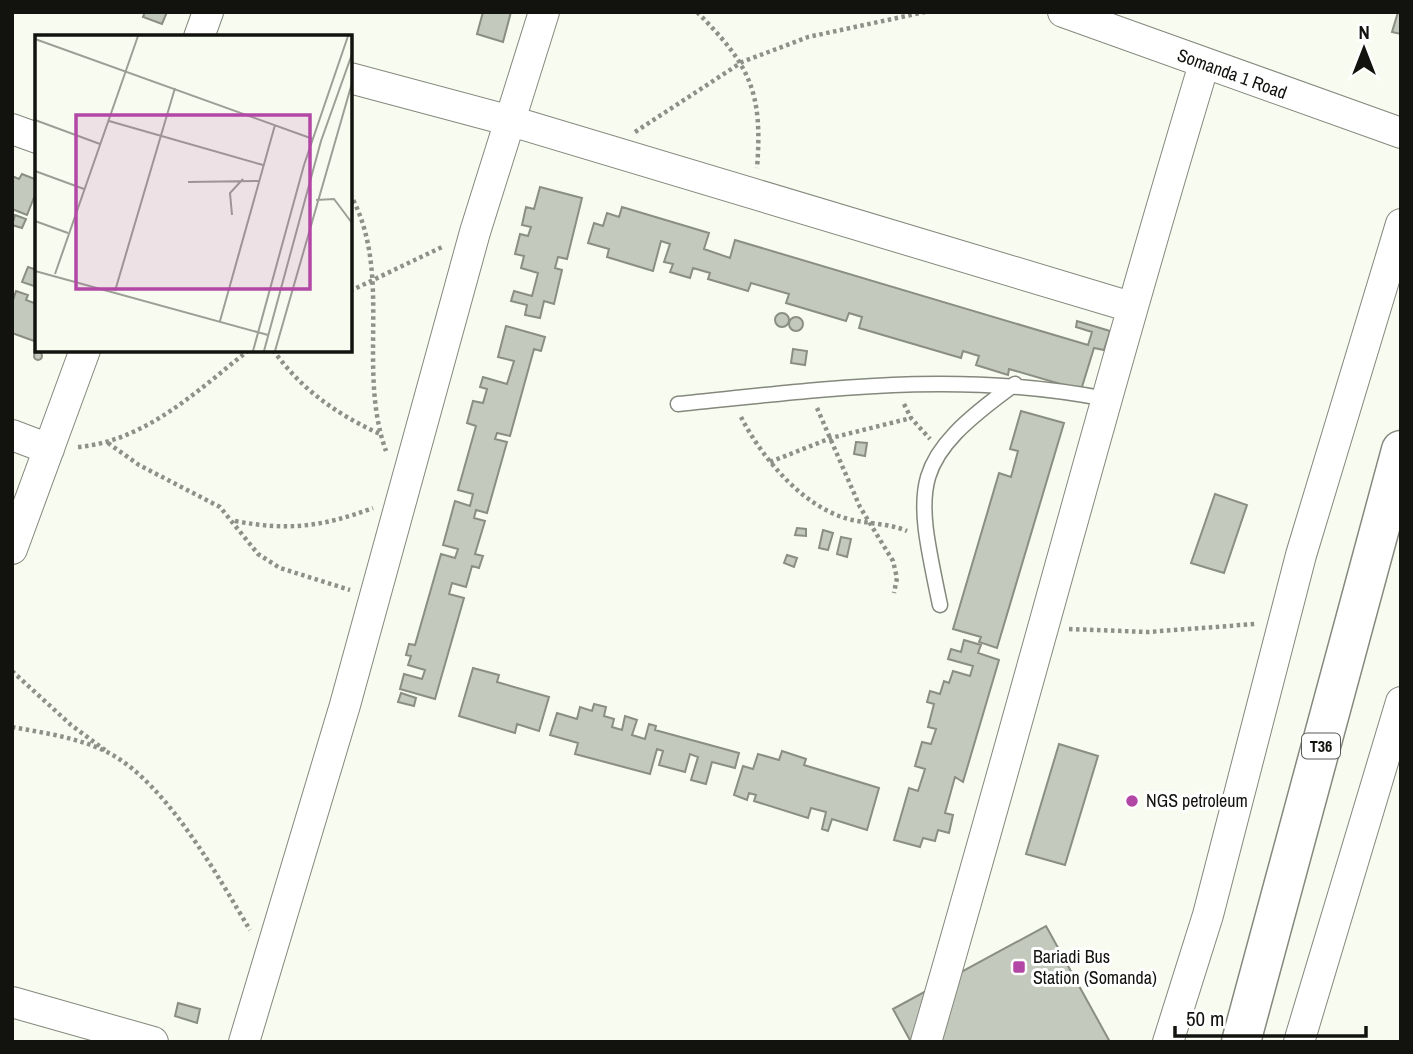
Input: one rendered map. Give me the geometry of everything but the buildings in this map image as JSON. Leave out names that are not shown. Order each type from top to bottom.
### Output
[{"type":"highway","name":"T36","points":[[1241,1042],[1401,450]]},
{"type":"street","points":[[200,35],[208,12]]},
{"type":"street","points":[[244,1042],[375,597],[475,232],[544,12]]},
{"type":"street","name":"Somanda 1 Road","points":[[1063,12],[1401,133]]},
{"type":"street","points":[[926,1042],[1046,628],[1131,307],[1204,64]]},
{"type":"street","points":[[352,79],[511,121],[1131,307]]},
{"type":"street","points":[[12,129],[35,137]]},
{"type":"street","points":[[1168,1042],[1208,915],[1301,555],[1401,225]]},
{"type":"street","points":[[12,550],[84,352]]},
{"type":"street","points":[[12,435],[49,449]]},
{"type":"street","points":[[1299,1042],[1401,702]]},
{"type":"street","points":[[12,1002],[153,1042]]},
{"type":"lane","points":[[678,404],[808,388],[895,384],[1016,384],[1106,399]]},
{"type":"lane","points":[[940,605],[926,541],[923,503],[927,474],[939,449],[973,415],[1016,384]]},
{"type":"path","points":[[697,12],[742,62],[755,92],[760,135],[755,193]]},
{"type":"path","points":[[608,150],[742,62],[808,37],[925,12]]},
{"type":"path","points":[[234,520],[268,527],[328,524],[406,487],[380,434],[373,352],[374,279],[361,214],[352,198]]},
{"type":"path","points":[[352,290],[475,232]]},
{"type":"path","points":[[49,449],[108,443],[172,411],[246,352]]},
{"type":"path","points":[[274,352],[289,372],[312,394],[345,418],[380,434]]},
{"type":"path","points":[[895,384],[911,418],[939,449]]},
{"type":"path","points":[[808,388],[843,472],[869,524],[893,561],[897,578],[894,593]]},
{"type":"path","points":[[732,399],[756,447],[798,489],[823,508],[845,518],[897,527],[926,541]]},
{"type":"path","points":[[770,462],[831,438],[911,418]]},
{"type":"path","points":[[108,443],[139,465],[220,507],[234,520],[258,554],[280,568],[317,582],[375,597]]},
{"type":"path","points":[[1046,628],[1149,632],[1284,620]]},
{"type":"path","points":[[12,671],[71,725],[144,780],[216,870],[267,958]]},
{"type":"path","points":[[12,727],[76,741],[111,754]]},
{"type":"place","name":"NGS petroleum","points":[[1132,801]]},
{"type":"place","name":"Bariadi Bus Station (Somanda)","points":[[1019,967]]}]
